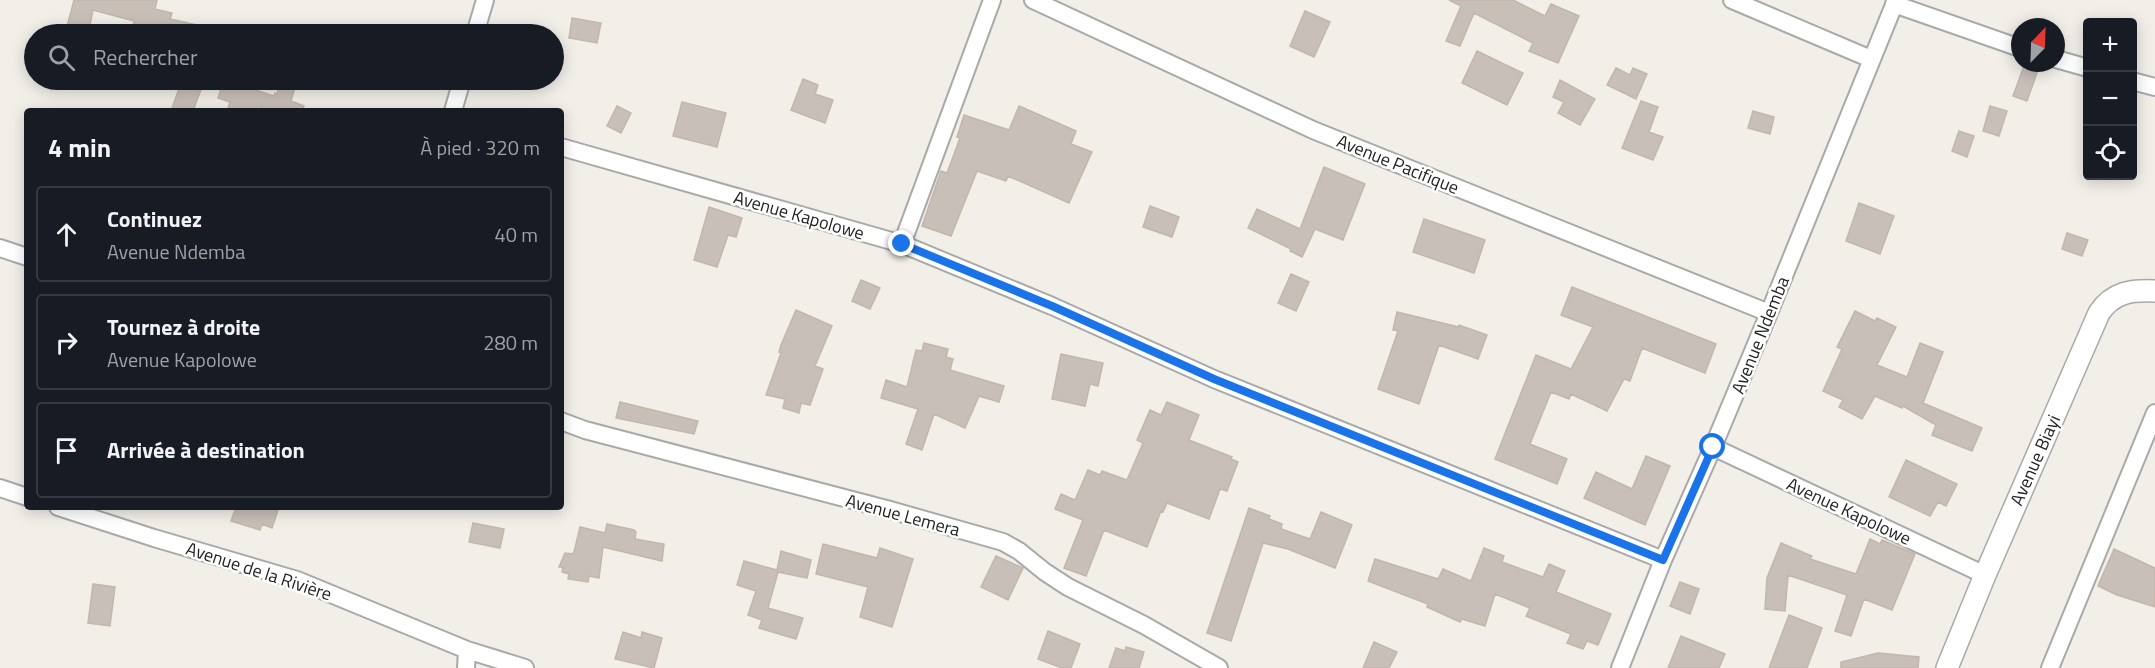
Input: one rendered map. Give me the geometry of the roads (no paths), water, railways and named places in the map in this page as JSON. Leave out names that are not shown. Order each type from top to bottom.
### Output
[{"type":"street","points":[[478,24],[485,0]]},
{"type":"street","points":[[902,244],[992,0]]},
{"type":"street","name":"Avenue Pacifique","points":[[1032,0],[1313,130],[1769,313]]},
{"type":"street","points":[[1732,0],[1870,59]]},
{"type":"street","points":[[1895,2],[2011,45]]},
{"type":"street","name":"Avenue Ndemba","points":[[1620,668],[1663,560],[1769,313],[1895,2]]},
{"type":"street","points":[[2065,62],[2083,67]]},
{"type":"street","points":[[2137,82],[2155,87]]},
{"type":"street","points":[[454,108],[459,90]]},
{"type":"street","name":"Avenue Kapolowe","points":[[564,148],[902,244],[1052,306],[1214,379],[1663,560]]},
{"type":"street","points":[[0,248],[24,256]]},
{"type":"street","name":"Avenue Biayi","points":[[1947,668],[2099,313],[2106,303],[2124,292],[2155,291]]},
{"type":"street","points":[[2050,668],[2155,413]]},
{"type":"street","name":"Avenue Lemera","points":[[564,422],[585,430],[1003,542],[1068,587],[1143,625],[1219,668]]},
{"type":"street","name":"Avenue Kapolowe","points":[[1713,447],[1985,575]]},
{"type":"street","points":[[0,489],[24,496]]},
{"type":"street","name":"Avenue de la Rivière","points":[[67,510],[297,580],[467,650],[525,668]]},
{"type":"street","points":[[466,668],[467,650]]}]
